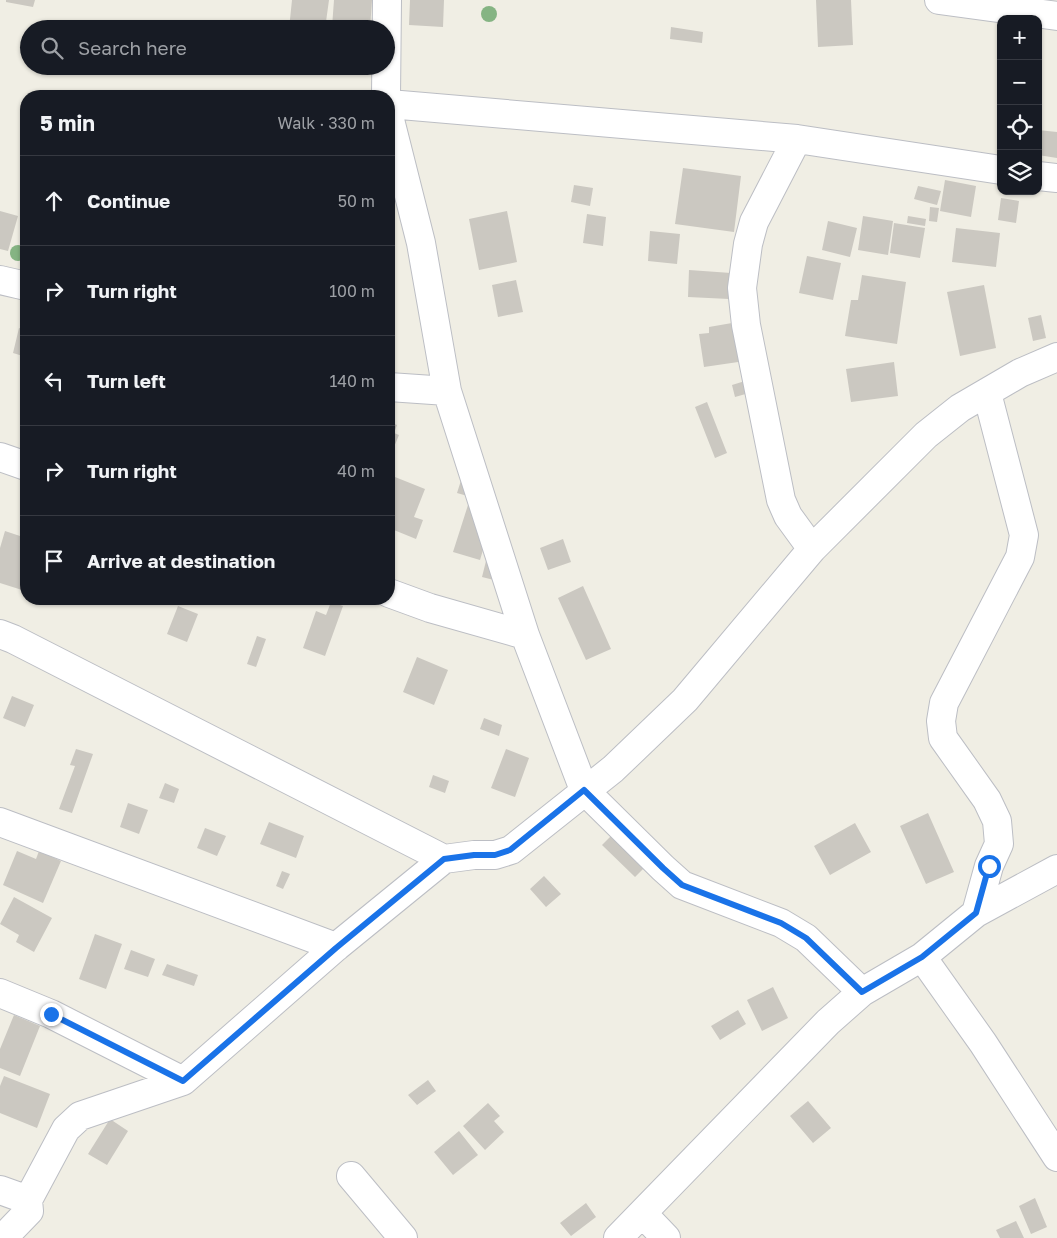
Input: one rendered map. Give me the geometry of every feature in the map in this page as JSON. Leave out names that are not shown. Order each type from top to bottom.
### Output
[{"type":"street","points":[[388,0],[388,20]]},
{"type":"street","points":[[939,0],[1057,16]]},
{"type":"street","points":[[386,75],[386,90]]},
{"type":"street","points":[[395,105],[797,139],[997,169]]},
{"type":"street","points":[[797,139],[754,222],[748,244],[742,288],[746,325],[781,500],[788,516],[812,549]]},
{"type":"street","points":[[395,140],[421,243],[448,391],[525,635],[584,790],[682,885],[781,923],[806,938],[862,992]]},
{"type":"street","points":[[1042,176],[1057,178]]},
{"type":"street","points":[[0,280],[20,285]]},
{"type":"street","points":[[3,1238],[29,1211],[28,1200],[66,1130],[80,1116],[183,1081],[336,948],[444,859],[474,855],[495,855],[510,850],[613,768],[690,695],[812,549],[926,435],[960,408],[1020,373],[1057,357]]},
{"type":"street","points":[[395,387],[448,391]]},
{"type":"street","points":[[976,913],[989,866],[999,844],[997,821],[988,800],[943,738],[941,721],[944,703],[1020,557],[1024,535],[987,393]]},
{"type":"street","points":[[0,457],[20,464]]},
{"type":"street","points":[[395,595],[430,608],[525,635]]},
{"type":"street","points":[[0,634],[444,859]]},
{"type":"street","points":[[0,822],[336,948]]},
{"type":"street","points":[[618,1238],[828,1022],[862,992],[922,957],[976,913],[1057,869]]},
{"type":"street","points":[[922,957],[983,1044],[1057,1157]]},
{"type":"street","points":[[0,993],[51,1014],[183,1081]]},
{"type":"street","points":[[351,1176],[403,1238]]},
{"type":"street","points":[[0,1190],[28,1200]]},
{"type":"street","points":[[643,1214],[666,1238]]},
{"type":"building","points":[[6,0],[35,0],[33,7],[6,2]]},
{"type":"building","points":[[292,0],[329,0],[326,20],[290,20]]},
{"type":"building","points":[[334,0],[372,0],[371,20],[333,20]]},
{"type":"building","points":[[410,0],[444,0],[443,27],[409,25]]},
{"type":"building","points":[[816,0],[851,0],[853,45],[818,47]]},
{"type":"building","points":[[671,27],[703,32],[702,43],[670,39]]},
{"type":"building","points":[[1042,130],[1057,132],[1057,158],[1042,156]]},
{"type":"building","points":[[683,168],[741,176],[734,232],[675,224]]},
{"type":"building","points":[[945,180],[976,186],[971,217],[940,211]]},
{"type":"building","points":[[574,185],[593,188],[590,206],[571,202]]},
{"type":"building","points":[[918,186],[941,191],[937,205],[914,199]]},
{"type":"building","points":[[1001,198],[1019,201],[1016,223],[998,220]]},
{"type":"building","points":[[930,207],[939,208],[937,222],[929,221]]},
{"type":"building","points":[[0,211],[18,216],[8,251],[0,249]]},
{"type":"building","points":[[507,211],[517,262],[479,270],[469,219]]},
{"type":"building","points":[[587,214],[606,217],[603,246],[583,243]]},
{"type":"building","points":[[863,216],[893,221],[888,255],[858,250]]},
{"type":"building","points":[[908,216],[926,219],[925,226],[907,223]]},
{"type":"building","points":[[828,221],[857,228],[850,257],[822,250]]},
{"type":"building","points":[[894,223],[925,228],[920,258],[890,253]]},
{"type":"building","points":[[956,228],[1000,233],[996,267],[952,262]]},
{"type":"building","points":[[650,231],[680,234],[677,264],[648,261]]},
{"type":"building","points":[[807,256],[841,263],[833,300],[799,293]]},
{"type":"building","points":[[689,270],[731,273],[729,299],[688,297]]},
{"type":"building","points":[[862,275],[906,282],[897,344],[845,336],[851,300],[858,300]]},
{"type":"building","points":[[516,280],[523,312],[498,317],[492,285]]},
{"type":"building","points":[[984,285],[996,348],[960,356],[947,292]]},
{"type":"building","points":[[1041,315],[1046,338],[1033,341],[1028,318]]},
{"type":"building","points":[[732,323],[745,361],[704,367],[699,334],[709,333],[709,327]]},
{"type":"building","points":[[19,328],[20,355],[13,353]]},
{"type":"building","points":[[894,362],[898,396],[851,402],[846,369]]},
{"type":"building","points":[[745,381],[749,393],[735,397],[732,385]]},
{"type":"building","points":[[707,402],[727,453],[715,458],[695,407]]},
{"type":"building","points":[[395,433],[399,435],[395,445]]},
{"type":"building","points":[[464,471],[471,497],[457,493]]},
{"type":"building","points":[[395,477],[425,489],[414,517],[423,520],[416,539],[395,530]]},
{"type":"building","points":[[468,505],[494,513],[480,560],[453,552]]},
{"type":"building","points":[[5,531],[20,536],[20,589],[0,583],[0,548]]},
{"type":"building","points":[[563,539],[571,562],[548,570],[540,548]]},
{"type":"building","points":[[486,561],[514,567],[510,584],[482,577]]},
{"type":"building","points":[[583,586],[611,649],[586,660],[558,598]]},
{"type":"building","points":[[330,605],[343,606],[325,656],[303,648],[316,611],[326,615]]},
{"type":"building","points":[[178,606],[198,614],[187,642],[167,634]]},
{"type":"building","points":[[257,636],[266,639],[256,667],[247,664]]},
{"type":"building","points":[[417,657],[448,670],[434,705],[403,692]]},
{"type":"building","points":[[12,696],[34,705],[25,727],[3,718]]},
{"type":"building","points":[[484,718],[502,725],[499,736],[480,729]]},
{"type":"building","points":[[76,749],[93,754],[72,813],[59,809],[75,766],[70,765]]},
{"type":"building","points":[[506,749],[529,758],[515,797],[491,788]]},
{"type":"building","points":[[433,775],[449,781],[445,793],[429,787]]},
{"type":"building","points":[[165,783],[179,789],[174,803],[159,798]]},
{"type":"building","points":[[128,803],[148,810],[139,834],[120,827]]},
{"type":"building","points":[[928,813],[954,872],[926,884],[900,826]]},
{"type":"building","points":[[269,822],[304,836],[296,858],[260,844]]},
{"type":"building","points":[[855,823],[871,852],[830,875],[814,846]]},
{"type":"building","points":[[205,828],[226,836],[217,856],[197,848]]},
{"type":"building","points":[[618,829],[650,862],[635,877],[602,845]]},
{"type":"building","points":[[17,851],[36,859],[39,851],[61,861],[43,903],[3,885]]},
{"type":"building","points":[[282,871],[290,874],[283,889],[276,886]]},
{"type":"building","points":[[544,876],[561,894],[546,907],[530,889]]},
{"type":"building","points":[[14,897],[52,918],[34,952],[16,942],[19,935],[0,924]]},
{"type":"building","points":[[95,934],[122,944],[106,989],[79,979]]},
{"type":"building","points":[[131,950],[155,959],[148,977],[124,969]]},
{"type":"building","points":[[167,964],[198,975],[194,986],[162,975]]},
{"type":"building","points":[[773,987],[788,1018],[762,1031],[747,1000]]},
{"type":"building","points":[[738,1010],[746,1024],[720,1040],[711,1026]]},
{"type":"building","points":[[14,1015],[40,1026],[20,1076],[0,1068],[0,1049]]},
{"type":"building","points":[[4,1076],[50,1094],[37,1128],[0,1113],[0,1086]]},
{"type":"building","points":[[428,1080],[436,1091],[417,1105],[408,1095]]},
{"type":"building","points":[[808,1101],[831,1128],[813,1143],[790,1116]]},
{"type":"building","points":[[488,1103],[500,1116],[494,1121],[504,1132],[485,1150],[463,1126]]},
{"type":"building","points":[[110,1119],[128,1131],[107,1165],[88,1154]]},
{"type":"building","points":[[459,1131],[478,1155],[453,1175],[434,1152]]},
{"type":"building","points":[[1035,1198],[1047,1227],[1031,1234],[1019,1206]]},
{"type":"building","points":[[586,1203],[596,1217],[571,1236],[560,1223]]},
{"type":"building","points":[[1016,1221],[1024,1238],[1000,1238],[996,1230]]},
{"type":"route","points":[[51,1014],[183,1081],[380,910],[444,859],[474,855],[495,855],[510,850],[584,790],[682,885],[781,923],[806,938],[862,992],[922,957],[976,913],[989,866]]}]
